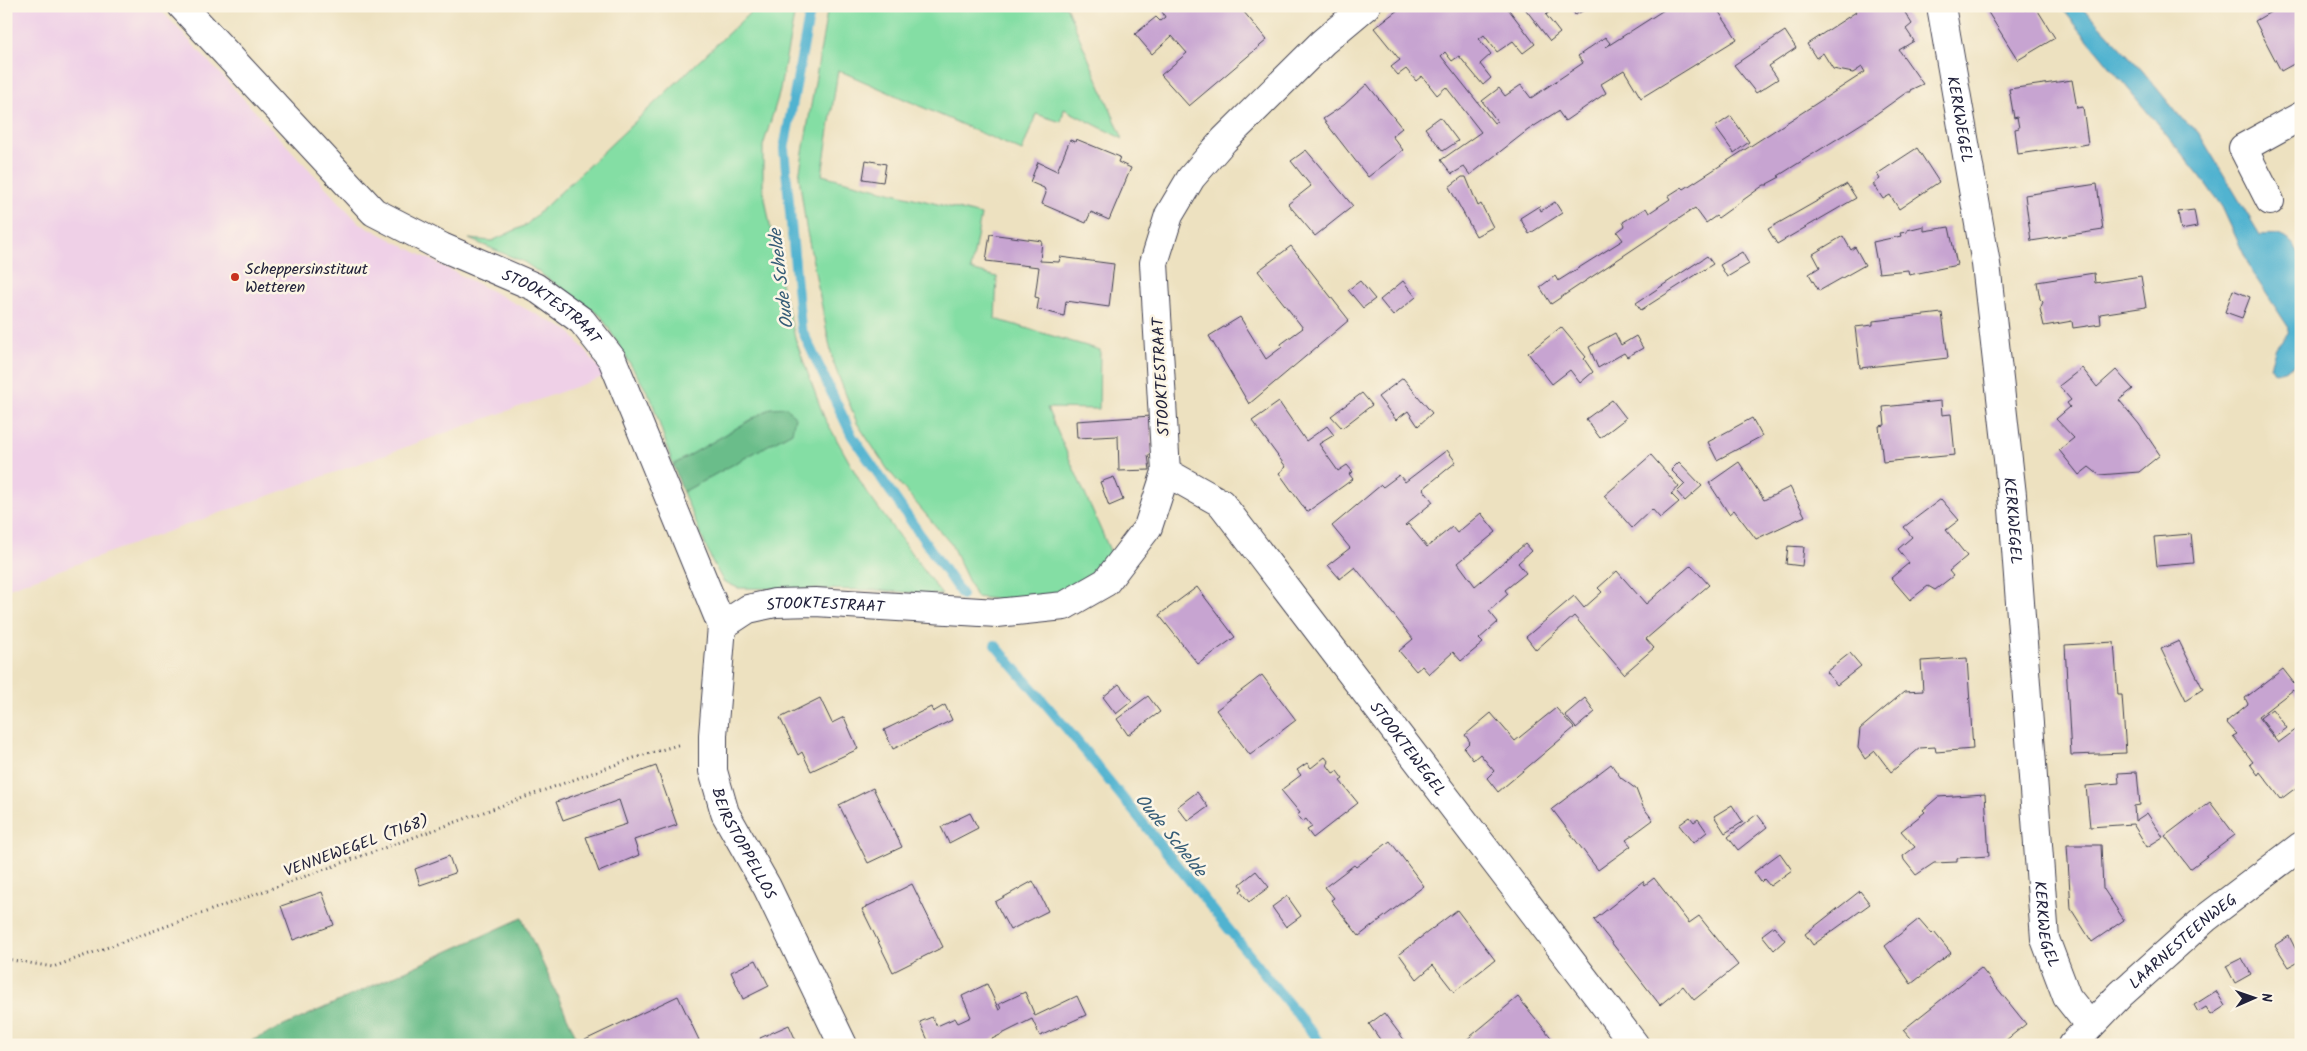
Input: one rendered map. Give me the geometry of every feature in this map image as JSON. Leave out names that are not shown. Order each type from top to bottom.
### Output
[{"type":"street","name":"STOOKTESTRAAT","points":[[182,6],[374,212],[442,247],[535,287],[582,321],[612,359],[722,626],[748,609],[775,603],[815,602],[996,613],[1064,606],[1106,582],[1148,527],[1166,472],[1154,263],[1169,215],[1191,178],[1224,140],[1323,42],[1366,6]]},
{"type":"street","name":"KERKWEGEL","points":[[1941,6],[1986,264],[2012,495],[2044,939],[2081,1035]]},
{"type":"street","points":[[2270,201],[2243,148],[2301,116]]},
{"type":"street","name":"STOOKTEWEGEL","points":[[1166,472],[1221,503],[1635,1045]]},
{"type":"street","name":"BEIRSTOPPELLOS","points":[[722,626],[713,735],[713,771],[725,813],[767,887],[843,1045]]},
{"type":"street","name":"LAARNESTEENWEG","points":[[2081,1035],[2121,994],[2206,918],[2301,846]]},
{"type":"path","name":"VENNEWEGEL (T168)","points":[[6,959],[54,967],[634,758],[713,735]]},
{"type":"shaded area","name":"Scheppersinstituut Wetteren","points":[[6,6],[157,6],[359,223],[569,331],[606,376],[6,589]]},
{"type":"green space","points":[[757,6],[796,6],[779,94],[763,146],[763,187],[779,275],[796,341],[824,417],[865,490],[942,595],[874,590],[738,588],[723,581],[712,561],[683,492],[792,432],[771,408],[673,465],[651,398],[601,316],[524,262],[469,239],[492,241],[526,225]]},
{"type":"green space","points":[[828,6],[1066,6],[1123,139],[1064,109],[1061,122],[1036,114],[1022,151],[838,70],[822,175],[981,215],[971,270],[997,277],[995,319],[1100,350],[1099,409],[1047,408],[1111,553],[1083,579],[1061,592],[1026,600],[976,597],[951,544],[888,470],[857,423],[833,362],[806,227],[799,176]]},
{"type":"green space","points":[[787,407],[795,417],[792,432],[683,492],[673,465],[771,408]]},
{"type":"green space","points":[[522,918],[580,1045],[242,1045]]},
{"type":"water","points":[[2060,6],[2079,6],[2093,18],[2141,69],[2182,119],[2198,132],[2260,235],[2279,235],[2284,237],[2293,244],[2301,256],[2301,360],[2284,371],[2275,373],[2270,366],[2276,347],[2288,333],[2289,328],[2252,272],[2222,207],[2201,177]]},
{"type":"building","points":[[1159,6],[1239,6],[1267,40],[1189,106],[1161,75],[1187,53],[1172,36],[1152,54],[1135,34],[1156,17],[1160,21],[1165,17]]},
{"type":"building","points":[[1403,6],[1506,6],[1535,44],[1523,53],[1513,41],[1497,52],[1484,35],[1479,39],[1491,54],[1480,64],[1491,78],[1483,85],[1459,56],[1452,61],[1445,52],[1441,56],[1494,123],[1497,121],[1482,101],[1499,88],[1505,96],[1521,85],[1531,98],[1583,63],[1578,56],[1605,37],[1610,43],[1606,47],[1670,6],[1715,6],[1737,39],[1641,98],[1624,70],[1601,84],[1606,93],[1565,121],[1558,111],[1528,130],[1470,175],[1464,167],[1452,174],[1441,160],[1481,132],[1446,87],[1437,95],[1422,76],[1416,81],[1406,69],[1398,75],[1391,67],[1400,60],[1374,28]]},
{"type":"building","points":[[1523,6],[1556,6],[1546,15],[1560,33],[1550,41]]},
{"type":"building","points":[[1571,6],[1592,6],[1575,15]]},
{"type":"building","points":[[1852,6],[1901,6],[1912,24],[1906,29],[1914,41],[1899,50],[1923,84],[1910,90],[1911,92],[1907,92],[1872,117],[1778,176],[1780,177],[1768,185],[1764,185],[1718,218],[1716,216],[1706,223],[1695,208],[1551,304],[1540,287],[1555,276],[1558,281],[1623,240],[1617,232],[1625,226],[1623,222],[1646,208],[1649,213],[1670,199],[1668,196],[1682,187],[1684,189],[1865,72],[1862,67],[1853,73],[1833,69],[1823,53],[1816,58],[1807,44],[1856,12]]},
{"type":"building","points":[[1984,6],[2023,6],[2025,10],[2035,6],[2055,38],[2018,60]]},
{"type":"building","points":[[2281,6],[2301,6],[2301,60],[2281,71],[2255,21]]},
{"type":"building","points":[[1785,31],[1796,48],[1769,66],[1778,79],[1756,93],[1734,65]]},
{"type":"building","points":[[2072,80],[2077,108],[2083,107],[2088,144],[2018,154],[2015,129],[2019,128],[2017,117],[2014,118],[2009,89]]},
{"type":"building","points":[[1367,84],[1402,128],[1392,136],[1403,150],[1368,177],[1323,119],[1344,105]]},
{"type":"building","points":[[1731,116],[1749,142],[1734,153],[1715,127]]},
{"type":"building","points":[[1440,117],[1458,141],[1443,151],[1425,128]]},
{"type":"building","points":[[1076,139],[1120,157],[1118,162],[1131,168],[1109,220],[1091,212],[1086,223],[1042,204],[1046,193],[1044,188],[1030,182],[1038,162],[1057,171],[1070,140],[1075,142]]},
{"type":"building","points":[[1917,148],[1939,182],[1899,209],[1890,195],[1883,199],[1873,184],[1880,179],[1877,174]]},
{"type":"building","points":[[1306,150],[1353,206],[1315,236],[1288,204],[1311,186],[1291,161]]},
{"type":"building","points":[[866,160],[886,164],[883,182],[863,179]]},
{"type":"building","points":[[1462,177],[1466,177],[1478,206],[1481,204],[1493,227],[1476,236],[1449,187]]},
{"type":"building","points":[[1847,184],[1856,198],[1777,244],[1768,229]]},
{"type":"building","points":[[2097,184],[2103,230],[2031,241],[2025,195]]},
{"type":"building","points":[[1555,202],[1562,213],[1529,234],[1520,218],[1539,206],[1541,211]]},
{"type":"building","points":[[2194,210],[2197,227],[2181,230],[2178,212]]},
{"type":"building","points":[[1924,226],[1924,231],[1949,227],[1957,265],[1909,275],[1908,270],[1879,273],[1873,242],[1901,236],[1900,233]]},
{"type":"building","points":[[990,234],[1042,241],[1040,261],[1059,262],[1060,257],[1114,264],[1109,307],[1066,301],[1064,316],[1037,309],[1039,298],[1035,297],[1039,267],[986,261]]},
{"type":"building","points":[[1843,236],[1851,250],[1855,247],[1865,265],[1819,291],[1809,274],[1820,267],[1813,254]]},
{"type":"building","points":[[1291,246],[1349,320],[1249,404],[1209,336],[1240,317],[1266,359],[1282,347],[1281,344],[1303,328],[1258,271]]},
{"type":"building","points":[[1742,252],[1749,264],[1727,277],[1720,265]]},
{"type":"building","points":[[1707,256],[1713,264],[1641,310],[1636,303]]},
{"type":"building","points":[[2094,273],[2095,283],[2141,276],[2146,307],[2100,314],[2101,324],[2073,328],[2072,321],[2044,326],[2040,309],[2043,302],[2040,299],[2037,282]]},
{"type":"building","points":[[1360,281],[1375,299],[1363,308],[1348,290]]},
{"type":"building","points":[[1403,281],[1416,297],[1393,316],[1380,300]]},
{"type":"building","points":[[2233,290],[2250,297],[2242,318],[2225,312]]},
{"type":"building","points":[[1942,313],[1948,358],[1860,368],[1855,327],[1873,325],[1873,321]]},
{"type":"building","points":[[1561,327],[1586,357],[1584,359],[1593,372],[1580,383],[1570,370],[1552,384],[1528,353]]},
{"type":"building","points":[[1615,333],[1621,345],[1636,336],[1643,348],[1627,357],[1624,353],[1598,368],[1589,347]]},
{"type":"building","points":[[2082,368],[2097,387],[2116,370],[2133,389],[2119,400],[2139,424],[2160,455],[2139,472],[2099,475],[2089,467],[2079,475],[2059,450],[2074,438],[2056,419],[2070,407],[2067,403],[2071,400],[2059,386]]},
{"type":"building","points":[[1403,378],[1432,413],[1418,426],[1408,411],[1396,420],[1378,397]]},
{"type":"building","points":[[1362,393],[1372,405],[1342,428],[1331,416]]},
{"type":"building","points":[[1612,400],[1626,418],[1600,438],[1586,419]]},
{"type":"building","points":[[1941,401],[1942,415],[1951,414],[1955,455],[1883,462],[1879,426],[1885,425],[1883,407]]},
{"type":"building","points":[[1279,402],[1306,441],[1327,426],[1334,435],[1319,444],[1338,471],[1347,465],[1353,472],[1349,474],[1353,479],[1307,512],[1279,473],[1286,467],[1252,421]]},
{"type":"building","points":[[1151,416],[1152,455],[1148,455],[1150,470],[1119,471],[1118,436],[1077,438],[1076,421]]},
{"type":"building","points":[[1752,418],[1762,436],[1717,460],[1708,442]]},
{"type":"building","points":[[1447,450],[1456,462],[1423,489],[1433,502],[1405,525],[1408,524],[1427,547],[1452,527],[1457,533],[1481,513],[1496,532],[1458,563],[1475,586],[1525,544],[1531,551],[1518,563],[1526,573],[1505,590],[1508,594],[1489,611],[1498,622],[1479,639],[1483,643],[1461,661],[1453,652],[1429,674],[1422,666],[1416,671],[1399,651],[1413,639],[1355,567],[1340,579],[1328,565],[1350,548],[1332,526],[1381,485],[1383,487],[1399,475],[1405,482]]},
{"type":"building","points":[[1651,455],[1679,487],[1671,494],[1679,502],[1660,518],[1652,509],[1632,528],[1604,496]]},
{"type":"building","points":[[1679,462],[1702,486],[1685,501],[1677,492],[1685,484],[1671,470]]},
{"type":"building","points":[[1739,462],[1764,500],[1790,487],[1805,516],[1756,539],[1734,510],[1729,514],[1709,483]]},
{"type":"building","points":[[1114,477],[1123,500],[1109,506],[1100,482]]},
{"type":"building","points":[[1941,499],[1959,520],[1946,530],[1967,556],[1949,571],[1953,576],[1935,590],[1928,586],[1910,600],[1891,578],[1909,563],[1898,549],[1912,537],[1904,527]]},
{"type":"building","points":[[2191,534],[2194,563],[2157,566],[2154,537]]},
{"type":"building","points":[[1788,546],[1804,547],[1802,566],[1786,564]]},
{"type":"building","points":[[1691,565],[1709,585],[1646,639],[1654,648],[1624,674],[1574,616],[1536,650],[1526,637],[1574,596],[1584,608],[1602,592],[1598,588],[1617,571],[1646,604]]},
{"type":"building","points":[[1197,587],[1235,637],[1198,664],[1159,615]]},
{"type":"building","points":[[2179,641],[2203,689],[2186,700],[2161,649]]},
{"type":"building","points":[[2114,642],[2118,695],[2122,695],[2126,753],[2071,755],[2065,645]]},
{"type":"building","points":[[1850,653],[1861,666],[1837,685],[1826,672]]},
{"type":"building","points":[[1967,658],[1973,749],[1936,752],[1935,747],[1920,748],[1891,772],[1875,751],[1865,759],[1858,748],[1860,729],[1904,692],[1923,691],[1921,661]]},
{"type":"building","points":[[2283,669],[2297,687],[2301,685],[2301,700],[2293,690],[2258,717],[2278,743],[2301,726],[2301,784],[2281,799],[2260,772],[2258,775],[2250,764],[2253,762],[2233,736],[2237,734],[2226,722],[2248,704],[2245,698]]},
{"type":"building","points":[[1262,675],[1296,720],[1250,755],[1216,710]]},
{"type":"building","points":[[1119,684],[1132,701],[1116,714],[1103,697]]},
{"type":"building","points":[[1148,696],[1160,712],[1128,735],[1117,719]]},
{"type":"building","points":[[820,698],[832,723],[844,717],[858,749],[811,771],[802,752],[798,755],[780,718]]},
{"type":"building","points":[[1585,698],[1595,712],[1576,728],[1565,715]]},
{"type":"building","points":[[945,705],[952,720],[893,749],[884,730],[931,707],[933,712]]},
{"type":"building","points":[[1556,708],[1574,728],[1498,792],[1487,778],[1494,771],[1480,754],[1473,760],[1464,748],[1470,742],[1465,735],[1491,713],[1515,741]]},
{"type":"building","points":[[2272,709],[2287,728],[2275,737],[2260,718]]},
{"type":"building","points":[[1325,757],[1329,762],[1327,765],[1333,773],[1337,771],[1343,779],[1340,781],[1358,803],[1313,838],[1307,830],[1312,827],[1306,819],[1302,822],[1297,815],[1300,813],[1281,790],[1301,775],[1297,770],[1307,763],[1311,768]]},
{"type":"building","points":[[1611,764],[1621,778],[1636,789],[1643,807],[1653,820],[1626,840],[1631,846],[1598,870],[1552,809]]},
{"type":"building","points":[[656,766],[677,825],[634,840],[639,855],[599,872],[586,837],[627,824],[619,800],[563,820],[556,802]]},
{"type":"building","points":[[2137,772],[2140,805],[2134,806],[2135,821],[2147,813],[2163,837],[2147,847],[2133,824],[2090,827],[2086,786],[2119,783],[2118,773]]},
{"type":"building","points":[[873,788],[902,847],[868,863],[839,805]]},
{"type":"building","points":[[1197,792],[1208,807],[1188,821],[1177,807]]},
{"type":"building","points":[[1985,794],[1989,856],[1957,858],[1957,862],[1934,863],[1916,875],[1903,856],[1915,847],[1901,831],[1925,812],[1923,810],[1938,797]]},
{"type":"building","points":[[2210,802],[2235,835],[2190,869],[2165,836]]},
{"type":"building","points":[[1732,805],[1743,822],[1725,833],[1714,816]]},
{"type":"building","points":[[970,813],[978,828],[949,843],[941,827]]},
{"type":"building","points":[[1757,814],[1767,827],[1738,850],[1728,837]]},
{"type":"building","points":[[1690,817],[1694,822],[1698,819],[1707,832],[1693,843],[1679,825]]},
{"type":"building","points":[[1390,841],[1424,886],[1359,936],[1331,900],[1334,898],[1325,887],[1354,865],[1356,867]]},
{"type":"building","points":[[2067,845],[2101,845],[2103,888],[2124,920],[2092,942],[2071,909]]},
{"type":"building","points":[[1780,853],[1792,870],[1770,886],[1764,879],[1761,882],[1754,872]]},
{"type":"building","points":[[449,856],[455,873],[420,885],[415,869]]},
{"type":"building","points":[[1256,871],[1269,887],[1249,902],[1240,891],[1243,889],[1240,884]]},
{"type":"building","points":[[1654,878],[1689,923],[1699,916],[1738,965],[1694,1000],[1683,986],[1660,1005],[1594,920],[1643,881],[1645,885]]},
{"type":"building","points":[[1033,881],[1048,911],[1010,930],[995,902]]},
{"type":"building","points":[[912,884],[943,947],[893,972],[862,909]]},
{"type":"building","points":[[1860,891],[1870,904],[1813,945],[1805,934]]},
{"type":"building","points":[[322,892],[334,925],[293,940],[281,906]]},
{"type":"building","points":[[1287,896],[1301,916],[1286,927],[1272,907]]},
{"type":"building","points":[[1457,910],[1495,960],[1454,992],[1433,965],[1417,979],[1399,954]]},
{"type":"building","points":[[1919,919],[1932,934],[1934,932],[1951,953],[1911,984],[1885,946]]},
{"type":"building","points":[[1774,926],[1785,940],[1774,950],[1762,935]]},
{"type":"building","points":[[2289,936],[2301,960],[2289,967],[2275,945]]},
{"type":"building","points":[[2242,958],[2251,974],[2235,983],[2226,966]]},
{"type":"building","points":[[756,960],[769,986],[743,999],[731,972]]},
{"type":"building","points":[[1981,968],[2026,1024],[2000,1045],[1916,1045],[1903,1030]]},
{"type":"building","points":[[987,984],[999,1010],[1001,1009],[999,1004],[1025,992],[1035,1016],[1077,996],[1086,1015],[1040,1036],[1032,1019],[980,1045],[930,1045],[920,1022],[932,1017],[937,1026],[955,1018],[958,1023],[971,1017],[962,996]]},
{"type":"building","points":[[2216,991],[2225,1006],[2211,1015],[2206,1007],[2198,1012],[2194,1005]]},
{"type":"building","points":[[678,996],[699,1040],[689,1045],[587,1045],[585,1040]]},
{"type":"building","points":[[1518,997],[1554,1041],[1550,1045],[1468,1045],[1465,1041]]},
{"type":"building","points":[[1384,1013],[1408,1045],[1384,1045],[1369,1024]]},
{"type":"building","points":[[789,1025],[798,1045],[764,1045],[760,1038]]},
{"type":"building","points":[[2172,1040],[2175,1045],[2165,1045]]},
{"type":"waterway","name":"Oude Schelde","points":[[811,6],[784,149],[801,328],[852,436],[962,595]]},
{"type":"waterway","name":"Oude Schelde","points":[[995,645],[1072,735],[1322,1045]]},
{"type":"place","name":"Scheppersinstituut Wetteren","points":[[235,277]]}]
